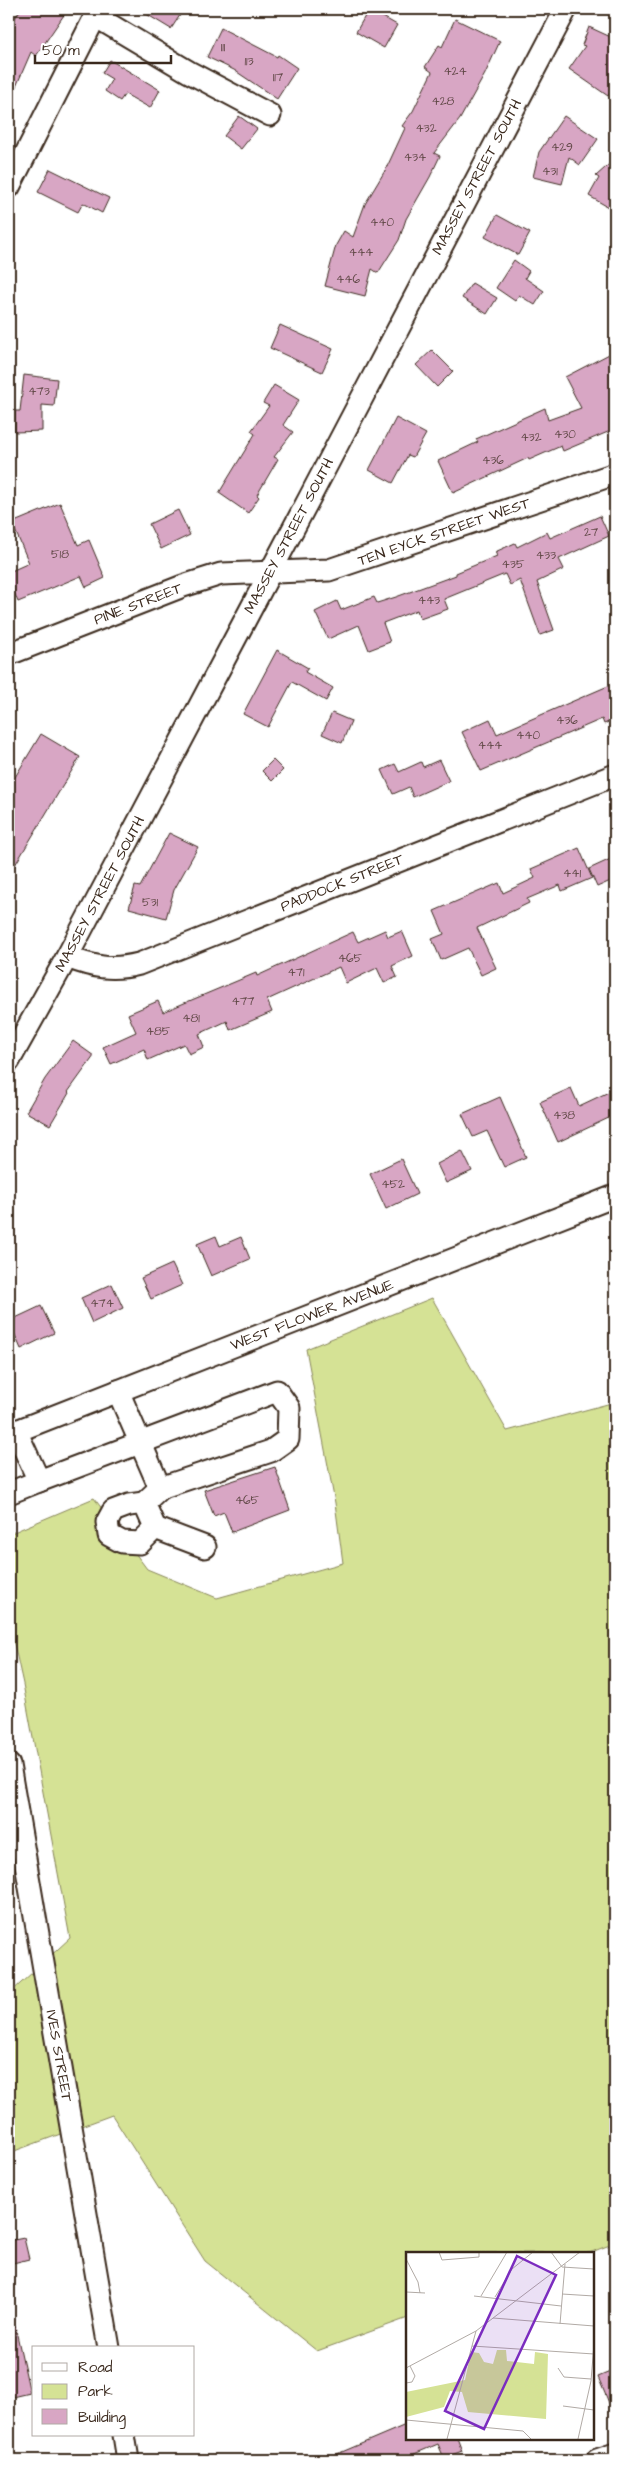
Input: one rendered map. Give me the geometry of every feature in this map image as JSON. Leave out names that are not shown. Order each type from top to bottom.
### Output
[{"type":"street","name":"MASSEY STREET SOUTH","points":[[9,1061],[67,957],[566,9]]},
{"type":"street","points":[[9,187],[97,13],[189,72],[270,115]]},
{"type":"street","name":"TEN EYCK STREET WEST","points":[[270,571],[329,570],[615,474]]},
{"type":"street","name":"PINE STREET","points":[[9,654],[183,586],[221,574],[270,571]]},
{"type":"street","name":"PADDOCK STREET","points":[[67,957],[93,967],[108,969],[139,964],[615,775]]},
{"type":"street","name":"WEST FLOWER AVENUE","points":[[13,1432],[615,1196]]},
{"type":"street","points":[[118,1391],[160,1488]]},
{"type":"street","points":[[9,1493],[277,1391],[289,1408],[288,1439],[272,1451],[160,1488],[144,1503],[129,1505],[113,1511],[107,1522],[109,1534],[122,1542],[140,1543],[155,1528]]},
{"type":"street","points":[[13,1432],[39,1481]]},
{"type":"street","points":[[144,1503],[155,1528],[205,1547]]},
{"type":"street","name":"IVES STREET","points":[[9,1765],[109,2346]]},
{"type":"street","points":[[124,2436],[128,2460]]},
{"type":"street","points":[[597,2460],[615,2454]]},
{"type":"green space","points":[[432,1298],[507,1431],[615,1402],[615,2243],[592,2252],[406,2252],[406,2319],[317,2351],[205,2261],[112,2115],[9,2153],[9,1994],[70,1938],[23,1684],[9,1621],[9,1534],[94,1498],[147,1569],[217,1598],[343,1563],[335,1503],[306,1349]]},
{"type":"building","points":[[21,9],[68,9],[36,56],[31,52],[9,103],[9,27]]},
{"type":"building","points":[[138,9],[184,9],[171,29]]},
{"type":"building","points":[[369,9],[397,25],[384,48],[356,32]]},
{"type":"building","points":[[455,19],[500,41],[485,74],[460,119],[434,153],[440,156],[430,177],[406,219],[399,240],[378,273],[372,269],[365,296],[325,286],[336,245],[344,231],[353,237],[365,204],[386,169],[405,128],[402,126],[413,111],[432,72],[425,67],[439,45],[442,47]]},
{"type":"building","points":[[589,27],[615,39],[615,85],[608,96],[569,69],[585,46],[582,45]]},
{"type":"building","points":[[221,28],[277,57],[278,55],[297,68],[277,99],[234,70],[207,57]]},
{"type":"building","points":[[110,60],[160,90],[150,108],[125,94],[120,101],[105,91],[112,79],[102,73]]},
{"type":"building","points":[[239,116],[257,129],[241,149],[224,136]]},
{"type":"building","points":[[564,116],[598,139],[580,165],[569,157],[562,184],[533,177],[539,152]]},
{"type":"building","points":[[615,159],[615,195],[608,207],[589,196],[599,178],[596,176]]},
{"type":"building","points":[[50,169],[109,198],[102,213],[83,203],[78,212],[38,192]]},
{"type":"building","points":[[497,215],[530,233],[518,255],[485,237]]},
{"type":"building","points":[[514,260],[529,271],[525,278],[544,291],[535,305],[519,295],[515,301],[496,288]]},
{"type":"building","points":[[472,283],[497,298],[487,314],[462,298]]},
{"type":"building","points":[[280,325],[333,349],[322,372],[270,348]]},
{"type":"building","points":[[432,350],[453,371],[437,387],[416,365]]},
{"type":"building","points":[[615,351],[615,429],[563,451],[561,446],[529,460],[528,458],[453,493],[438,461],[478,442],[476,439],[545,408],[548,420],[581,408],[565,377]]},
{"type":"building","points":[[24,375],[57,379],[54,406],[42,405],[42,431],[15,432],[15,411],[20,411]]},
{"type":"building","points":[[274,385],[299,400],[283,425],[293,432],[274,457],[278,459],[257,495],[259,497],[248,513],[219,493],[255,434],[251,431],[269,406],[263,403]]},
{"type":"building","points":[[396,418],[426,434],[413,457],[408,455],[393,483],[369,470]]},
{"type":"building","points":[[60,503],[78,545],[89,540],[105,578],[86,587],[81,576],[18,602],[9,580],[9,572],[29,563],[12,523]]},
{"type":"building","points":[[178,510],[190,535],[161,549],[149,524]]},
{"type":"building","points":[[600,516],[609,536],[559,559],[564,569],[537,582],[554,630],[540,635],[520,580],[510,585],[505,574],[444,599],[448,609],[420,619],[417,610],[383,623],[390,642],[369,650],[359,625],[328,639],[315,612],[337,601],[341,610],[374,597],[377,603],[396,597],[456,575],[456,573],[497,556],[495,552],[515,543],[517,547],[547,532],[550,538]]},
{"type":"building","points":[[277,650],[308,668],[305,672],[333,688],[326,701],[292,682],[268,727],[243,714]]},
{"type":"building","points":[[615,683],[615,719],[604,724],[602,719],[481,771],[462,732],[490,719],[497,734]]},
{"type":"building","points":[[332,713],[351,721],[342,743],[322,734]]},
{"type":"building","points":[[41,734],[80,757],[9,875],[9,787]]},
{"type":"building","points":[[273,760],[283,770],[272,781],[262,771]]},
{"type":"building","points":[[439,760],[449,781],[413,797],[409,787],[393,794],[382,770],[395,764],[399,772],[421,762],[423,767]]},
{"type":"building","points":[[169,833],[198,847],[174,890],[166,918],[129,908],[135,886],[140,887]]},
{"type":"building","points":[[579,848],[592,878],[562,891],[560,885],[527,899],[529,903],[477,928],[496,968],[481,975],[468,948],[441,960],[432,939],[444,934],[434,911],[499,883],[503,893],[535,878],[531,869]]},
{"type":"building","points":[[615,857],[615,879],[597,887],[589,869]]},
{"type":"building","points":[[385,930],[388,937],[402,931],[413,956],[392,966],[397,977],[384,983],[377,968],[346,983],[339,967],[267,1000],[272,1012],[230,1030],[227,1021],[199,1034],[204,1047],[189,1054],[184,1044],[148,1060],[144,1049],[111,1064],[103,1047],[136,1032],[128,1014],[158,1001],[163,1012],[256,973],[257,976],[353,932],[358,942]]},
{"type":"building","points":[[73,1041],[94,1056],[68,1092],[50,1125],[26,1112],[45,1079]]},
{"type":"building","points":[[571,1088],[579,1106],[615,1089],[615,1115],[558,1142],[540,1102]]},
{"type":"building","points":[[500,1097],[526,1157],[504,1167],[487,1131],[473,1137],[462,1114]]},
{"type":"building","points":[[462,1151],[472,1171],[446,1183],[437,1164]]},
{"type":"building","points":[[401,1159],[417,1194],[386,1209],[370,1174]]},
{"type":"building","points":[[216,1236],[220,1246],[241,1237],[250,1259],[211,1276],[197,1244]]},
{"type":"building","points":[[172,1264],[182,1285],[151,1299],[141,1278]]},
{"type":"building","points":[[112,1284],[123,1308],[92,1323],[81,1298]]},
{"type":"building","points":[[41,1306],[54,1333],[21,1349],[9,1321]]},
{"type":"building","points":[[275,1467],[290,1510],[232,1532],[224,1512],[214,1516],[204,1490]]},
{"type":"building","points":[[24,2238],[29,2259],[9,2264],[9,2241]]},
{"type":"building","points":[[9,2326],[15,2326],[30,2393],[9,2398]]},
{"type":"building","points":[[615,2370],[615,2417],[598,2377]]},
{"type":"building","points":[[406,2425],[406,2439],[457,2439],[462,2451],[444,2458],[438,2444],[400,2460],[323,2460]]}]
